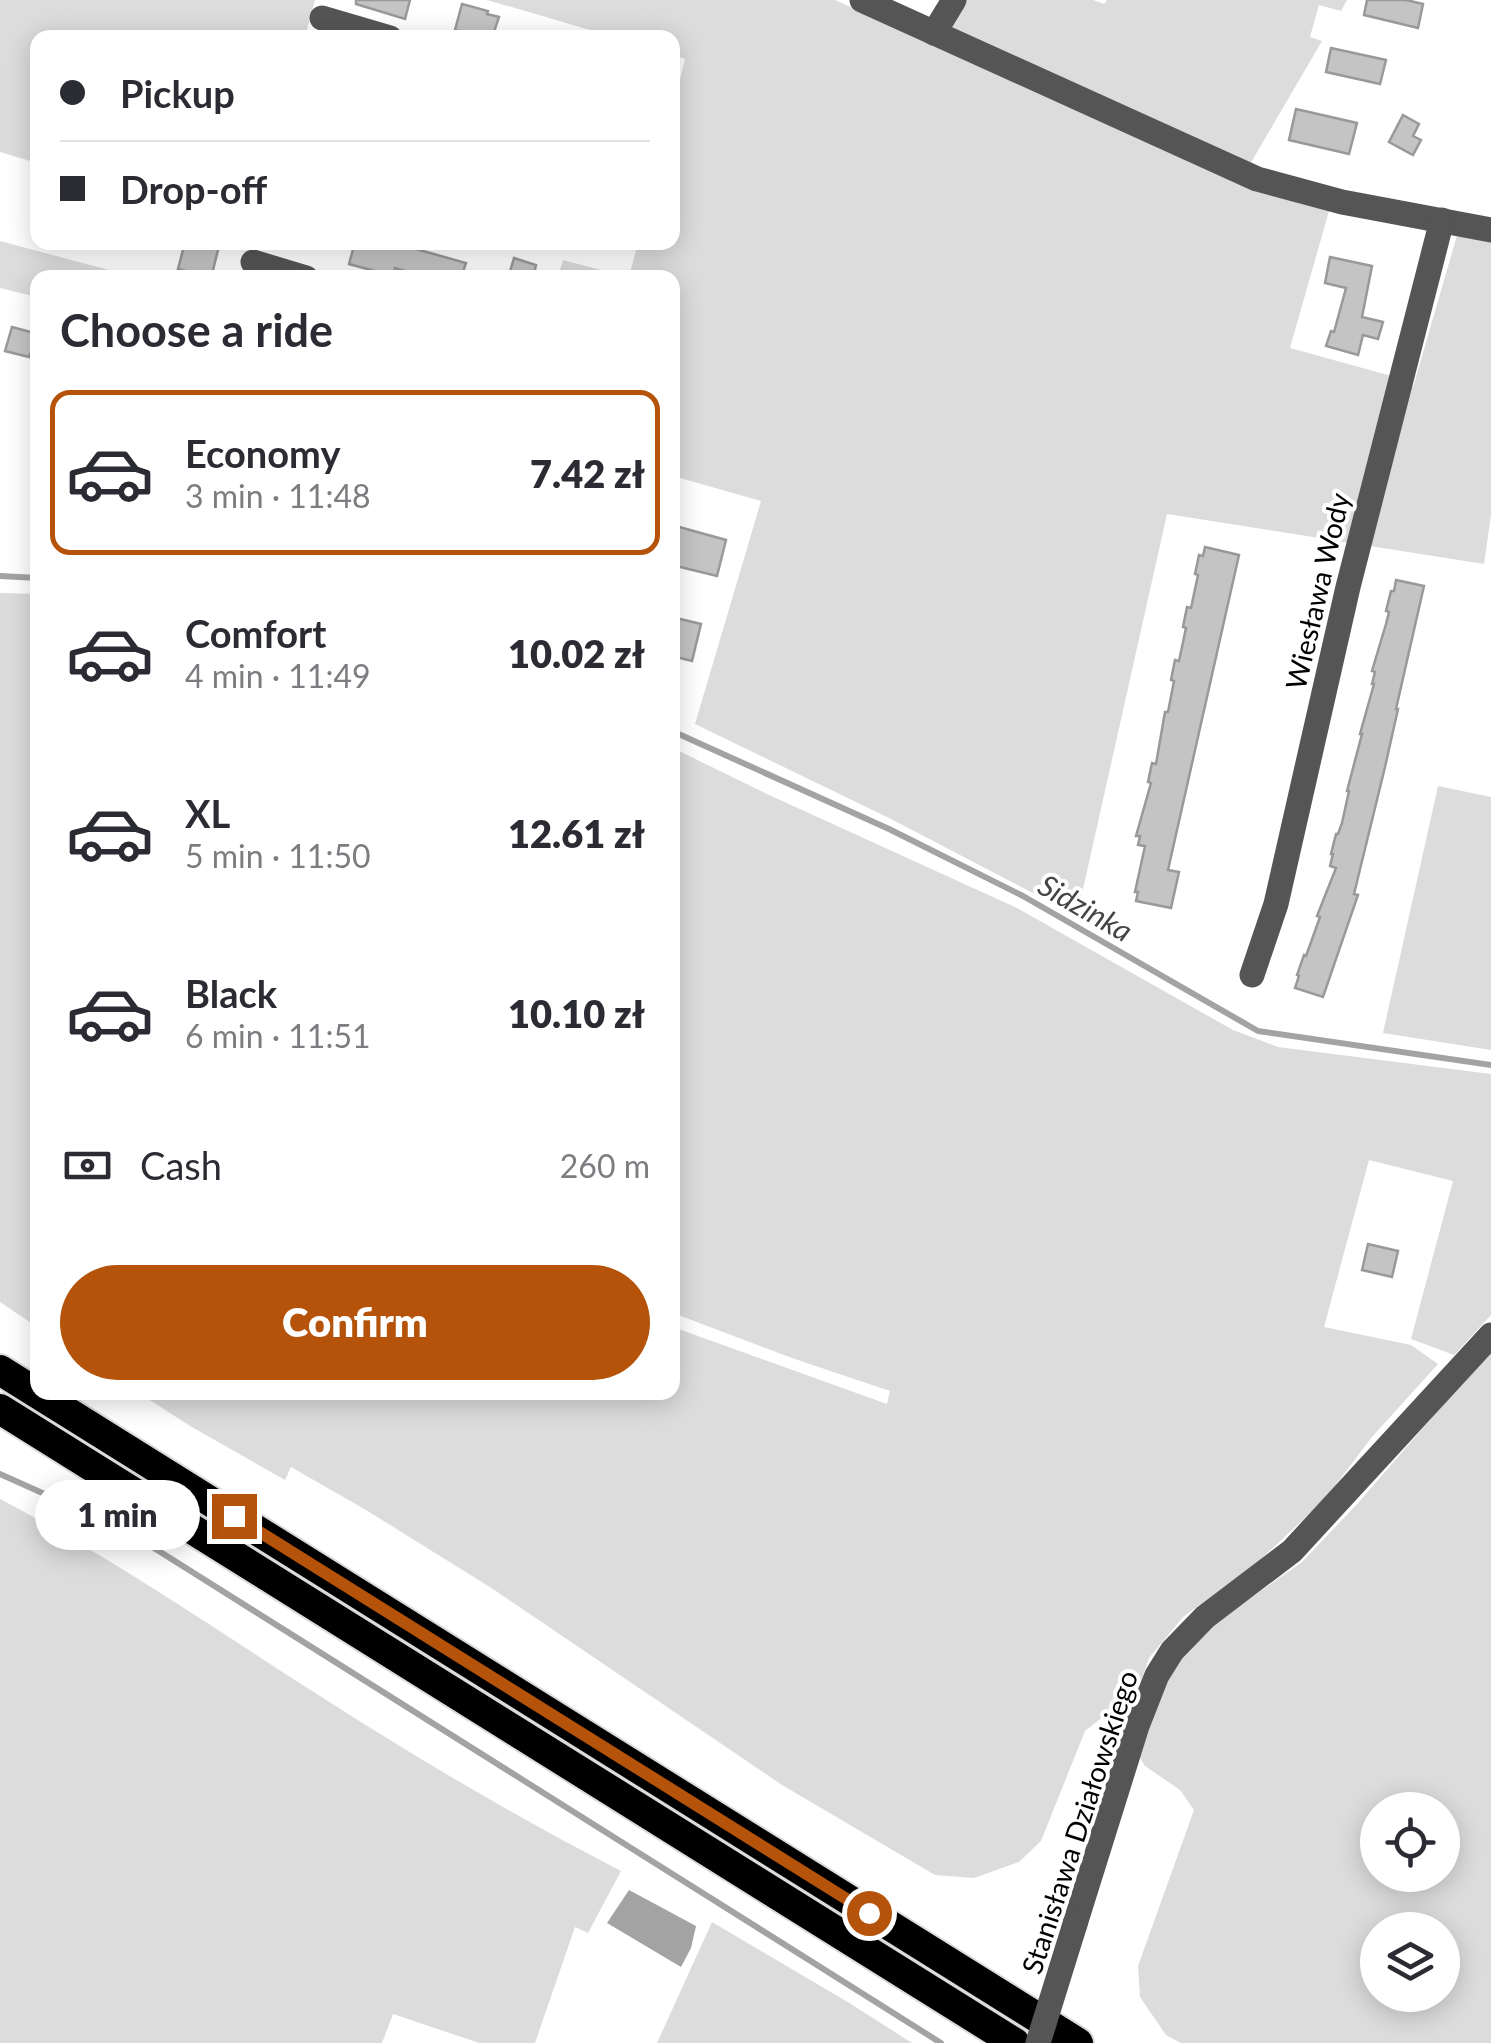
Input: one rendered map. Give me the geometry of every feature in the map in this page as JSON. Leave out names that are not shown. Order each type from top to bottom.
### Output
[{"type":"highway","points":[[0,1370],[30,1389]]},
{"type":"highway","points":[[48,1400],[1078,2043]]},
{"type":"highway","points":[[0,1409],[1015,2043]]},
{"type":"street","points":[[862,0],[1257,179],[1342,202],[1491,230]]},
{"type":"street","points":[[934,33],[954,0]]},
{"type":"street","points":[[322,19],[361,30]]},
{"type":"street","name":"Wiesława Wody","points":[[1252,975],[1276,904],[1348,587],[1442,220]]},
{"type":"street","points":[[254,261],[282,270]]},
{"type":"street","name":"Stanisława Działowskiego","points":[[1038,2043],[1137,1726],[1157,1674],[1172,1650],[1204,1616],[1292,1551],[1491,1335]]},
{"type":"shaded area","points":[[0,0],[315,0],[307,30],[30,30],[30,161],[0,152]]},
{"type":"shaded area","points":[[487,0],[835,0],[1258,192],[1329,211],[1290,348],[1388,375],[1413,387],[1458,232],[1491,239],[1491,515],[1484,564],[1167,514],[1077,916],[891,819],[695,724],[761,501],[680,478],[680,270],[631,270],[636,250],[680,250],[680,79],[685,59],[680,57],[680,30],[590,30]]},
{"type":"shaded area","points":[[963,0],[1093,0],[1104,4],[1107,0],[1347,0],[1341,11],[1319,5],[1310,37],[1322,41],[1249,166],[955,30],[949,22]]},
{"type":"shaded area","points":[[0,241],[109,270],[30,270],[30,295],[0,288]]},
{"type":"shaded area","points":[[563,260],[601,270],[560,270]]},
{"type":"shaded area","points":[[0,593],[30,594],[30,1322],[0,1302]]},
{"type":"shaded area","points":[[680,751],[1017,908],[1233,1030],[1278,1047],[1491,1074],[1491,1315],[1454,1355],[1411,1339],[1453,1181],[1369,1160],[1324,1327],[1411,1345],[1438,1364],[1310,1513],[1258,1562],[1183,1617],[1149,1658],[1131,1710],[1108,1713],[1085,1731],[1041,1841],[1019,1862],[974,1878],[935,1875],[782,1785],[493,1589],[366,1510],[291,1467],[285,1480],[150,1400],[680,1400],[680,1330],[887,1404],[890,1391],[680,1316]]},
{"type":"shaded area","points":[[1438,786],[1491,797],[1491,1050],[1383,1033]]},
{"type":"shaded area","points":[[1491,1353],[1491,2043],[1181,2043],[1166,2035],[1140,1997],[1138,1966],[1194,1810],[1180,1790],[1145,1766],[1140,1758],[1162,1685],[1198,1635],[1302,1562]]},
{"type":"shaded area","points":[[0,1499],[127,1572],[438,1769],[621,1871],[588,1933],[575,1927],[535,2043],[479,2043],[393,2014],[382,2043],[0,2043]]},
{"type":"shaded area","points":[[629,1890],[696,1926],[681,1967],[607,1923]]},
{"type":"shaded area","points":[[712,1922],[851,2004],[912,2043],[657,2043]]},
{"type":"building","points":[[356,0],[410,0],[405,19],[356,4]]},
{"type":"building","points":[[1367,0],[1423,4],[1418,28],[1364,15]]},
{"type":"building","points":[[462,4],[499,17],[495,30],[455,30]]},
{"type":"building","points":[[1331,48],[1386,60],[1380,84],[1326,72]]},
{"type":"building","points":[[1296,109],[1357,123],[1349,154],[1289,140]]},
{"type":"building","points":[[1403,115],[1419,124],[1413,136],[1421,140],[1413,155],[1389,142]]},
{"type":"building","points":[[183,250],[218,250],[213,270],[178,269]]},
{"type":"building","points":[[353,250],[420,250],[466,263],[464,270],[371,270],[349,264]]},
{"type":"building","points":[[1330,257],[1372,266],[1362,317],[1383,322],[1378,339],[1363,335],[1358,355],[1326,346],[1346,288],[1325,283]]},
{"type":"building","points":[[514,258],[536,265],[535,270],[510,270]]},
{"type":"building","points":[[12,327],[30,332],[29,357],[5,351]]},
{"type":"building","points":[[680,527],[726,540],[717,576],[680,567]]},
{"type":"building","points":[[1205,547],[1239,555],[1168,870],[1179,872],[1171,908],[1136,901],[1145,846],[1138,845],[1140,836],[1136,836],[1168,712],[1174,681],[1171,680],[1175,660],[1179,661],[1187,607],[1191,608],[1199,555],[1203,556]]},
{"type":"building","points":[[1396,580],[1424,586],[1354,894],[1358,895],[1323,997],[1295,988],[1297,975],[1336,868],[1330,866],[1331,854],[1342,823],[1374,684],[1372,671]]},
{"type":"building","points":[[680,619],[701,624],[692,661],[680,658]]},
{"type":"building","points":[[1368,1244],[1398,1251],[1392,1277],[1362,1270]]},
{"type":"waterway","name":"Sidzinka","points":[[0,576],[30,578]]},
{"type":"waterway","name":"Sidzinka","points":[[680,735],[889,829],[1023,896],[1258,1031],[1491,1065]]},
{"type":"waterway","points":[[0,1474],[127,1531],[941,2043]]},
{"type":"route","points":[[234,1516],[869,1913]]}]
